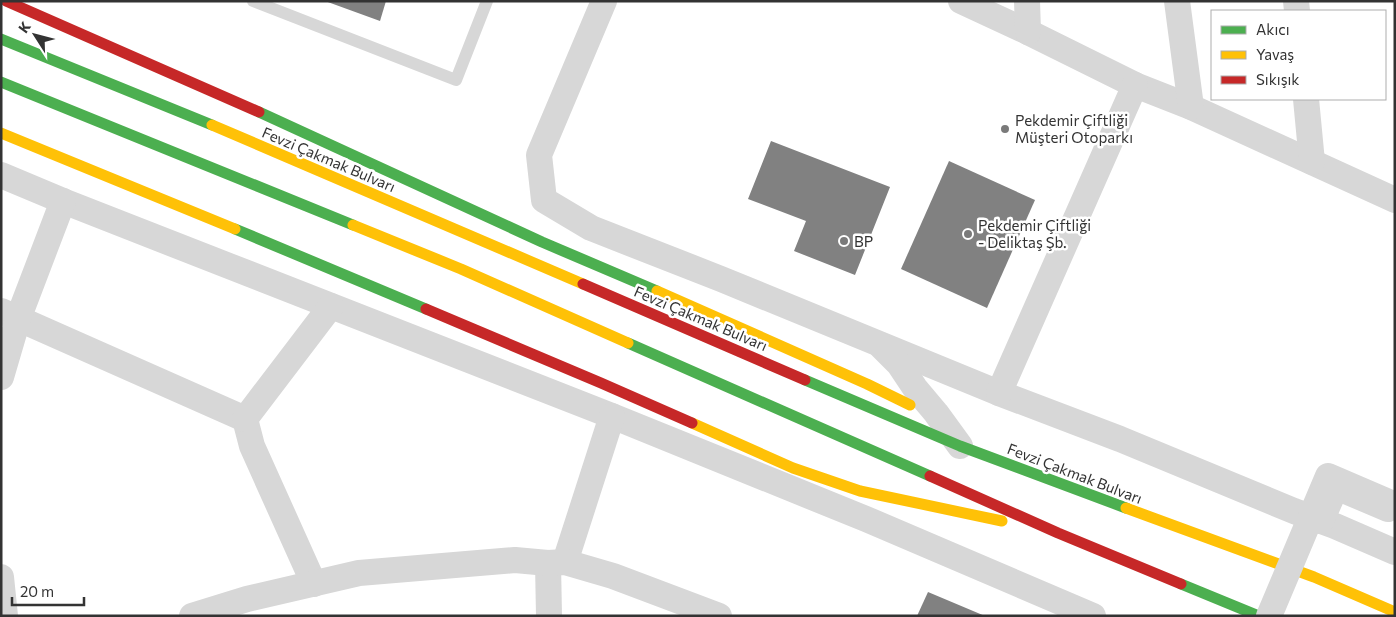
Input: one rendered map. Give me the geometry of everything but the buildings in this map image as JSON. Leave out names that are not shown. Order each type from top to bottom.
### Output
[{"type":"main road","points":[[6,1],[235,101],[542,242],[867,384],[909,405],[960,446]]},
{"type":"main road","name":"Fevzi Çakmak Bulvarı","points":[[1,39],[195,118],[960,446],[1314,577],[1395,612]]},
{"type":"main road","points":[[1,82],[461,269],[1058,534],[1259,616]]},
{"type":"main road","points":[[1,133],[344,274],[601,383],[793,468],[860,491],[1058,534]]},
{"type":"street","points":[[604,1],[539,155],[544,200],[591,228],[696,268],[999,393],[1120,439],[1395,552]]},
{"type":"street","points":[[961,1],[1135,85],[1191,107],[1395,200]]},
{"type":"street","points":[[1027,1],[1028,32]]},
{"type":"street","points":[[1177,1],[1191,107]]},
{"type":"street","points":[[999,393],[1135,85]]},
{"type":"street","points":[[1306,100],[1312,162]]},
{"type":"street","points":[[1,175],[612,416],[866,519],[1093,616]]},
{"type":"street","points":[[1,377],[10,315],[63,201]]},
{"type":"street","points":[[542,242],[572,240],[620,254],[654,258],[696,268]]},
{"type":"street","points":[[245,419],[332,306]]},
{"type":"street","points":[[10,315],[245,419]]},
{"type":"street","points":[[878,343],[899,364],[960,446]]},
{"type":"street","points":[[549,616],[556,563],[612,416]]},
{"type":"street","points":[[245,419],[252,446],[314,584]]},
{"type":"street","points":[[1269,616],[1328,476],[1391,503],[1388,509],[1336,487],[1321,522]]},
{"type":"street","points":[[192,616],[247,599],[360,573],[515,560],[556,563],[613,576],[719,616]]},
{"type":"street","points":[[1,577],[5,616]]},
{"type":"lane","points":[[253,1],[456,80],[487,1]]},
{"type":"traffic: fast","points":[[1,39],[212,125]]},
{"type":"traffic: fast","points":[[1,82],[353,225]]},
{"type":"traffic: fast","points":[[259,112],[542,242],[657,291]]},
{"type":"traffic: fast","points":[[235,229],[426,309]]},
{"type":"traffic: fast","points":[[628,343],[930,476]]},
{"type":"traffic: fast","points":[[805,380],[960,446],[1126,508]]},
{"type":"traffic: fast","points":[[1181,584],[1259,616]]},
{"type":"traffic: slow","points":[[212,125],[583,284]]},
{"type":"traffic: slow","points":[[1,133],[235,229]]},
{"type":"traffic: slow","points":[[353,225],[461,269],[628,343]]},
{"type":"traffic: slow","points":[[657,291],[910,405]]},
{"type":"traffic: slow","points":[[692,423],[793,468],[860,491],[1002,521]]},
{"type":"traffic: slow","points":[[1126,508],[1314,577],[1395,612]]},
{"type":"traffic: jam","points":[[6,1],[259,112]]},
{"type":"traffic: jam","points":[[583,284],[805,380]]},
{"type":"traffic: jam","points":[[426,309],[692,423]]},
{"type":"traffic: jam","points":[[930,476],[1058,533],[1181,584]]},
{"type":"place","name":"Pekdemir Çiftliği Müşteri Otoparkı","points":[[1005,129]]},
{"type":"place","name":"Pekdemir Çiftliği - Deliktaş Şb.","points":[[968,234]]},
{"type":"place","name":"BP","points":[[844,241]]}]
